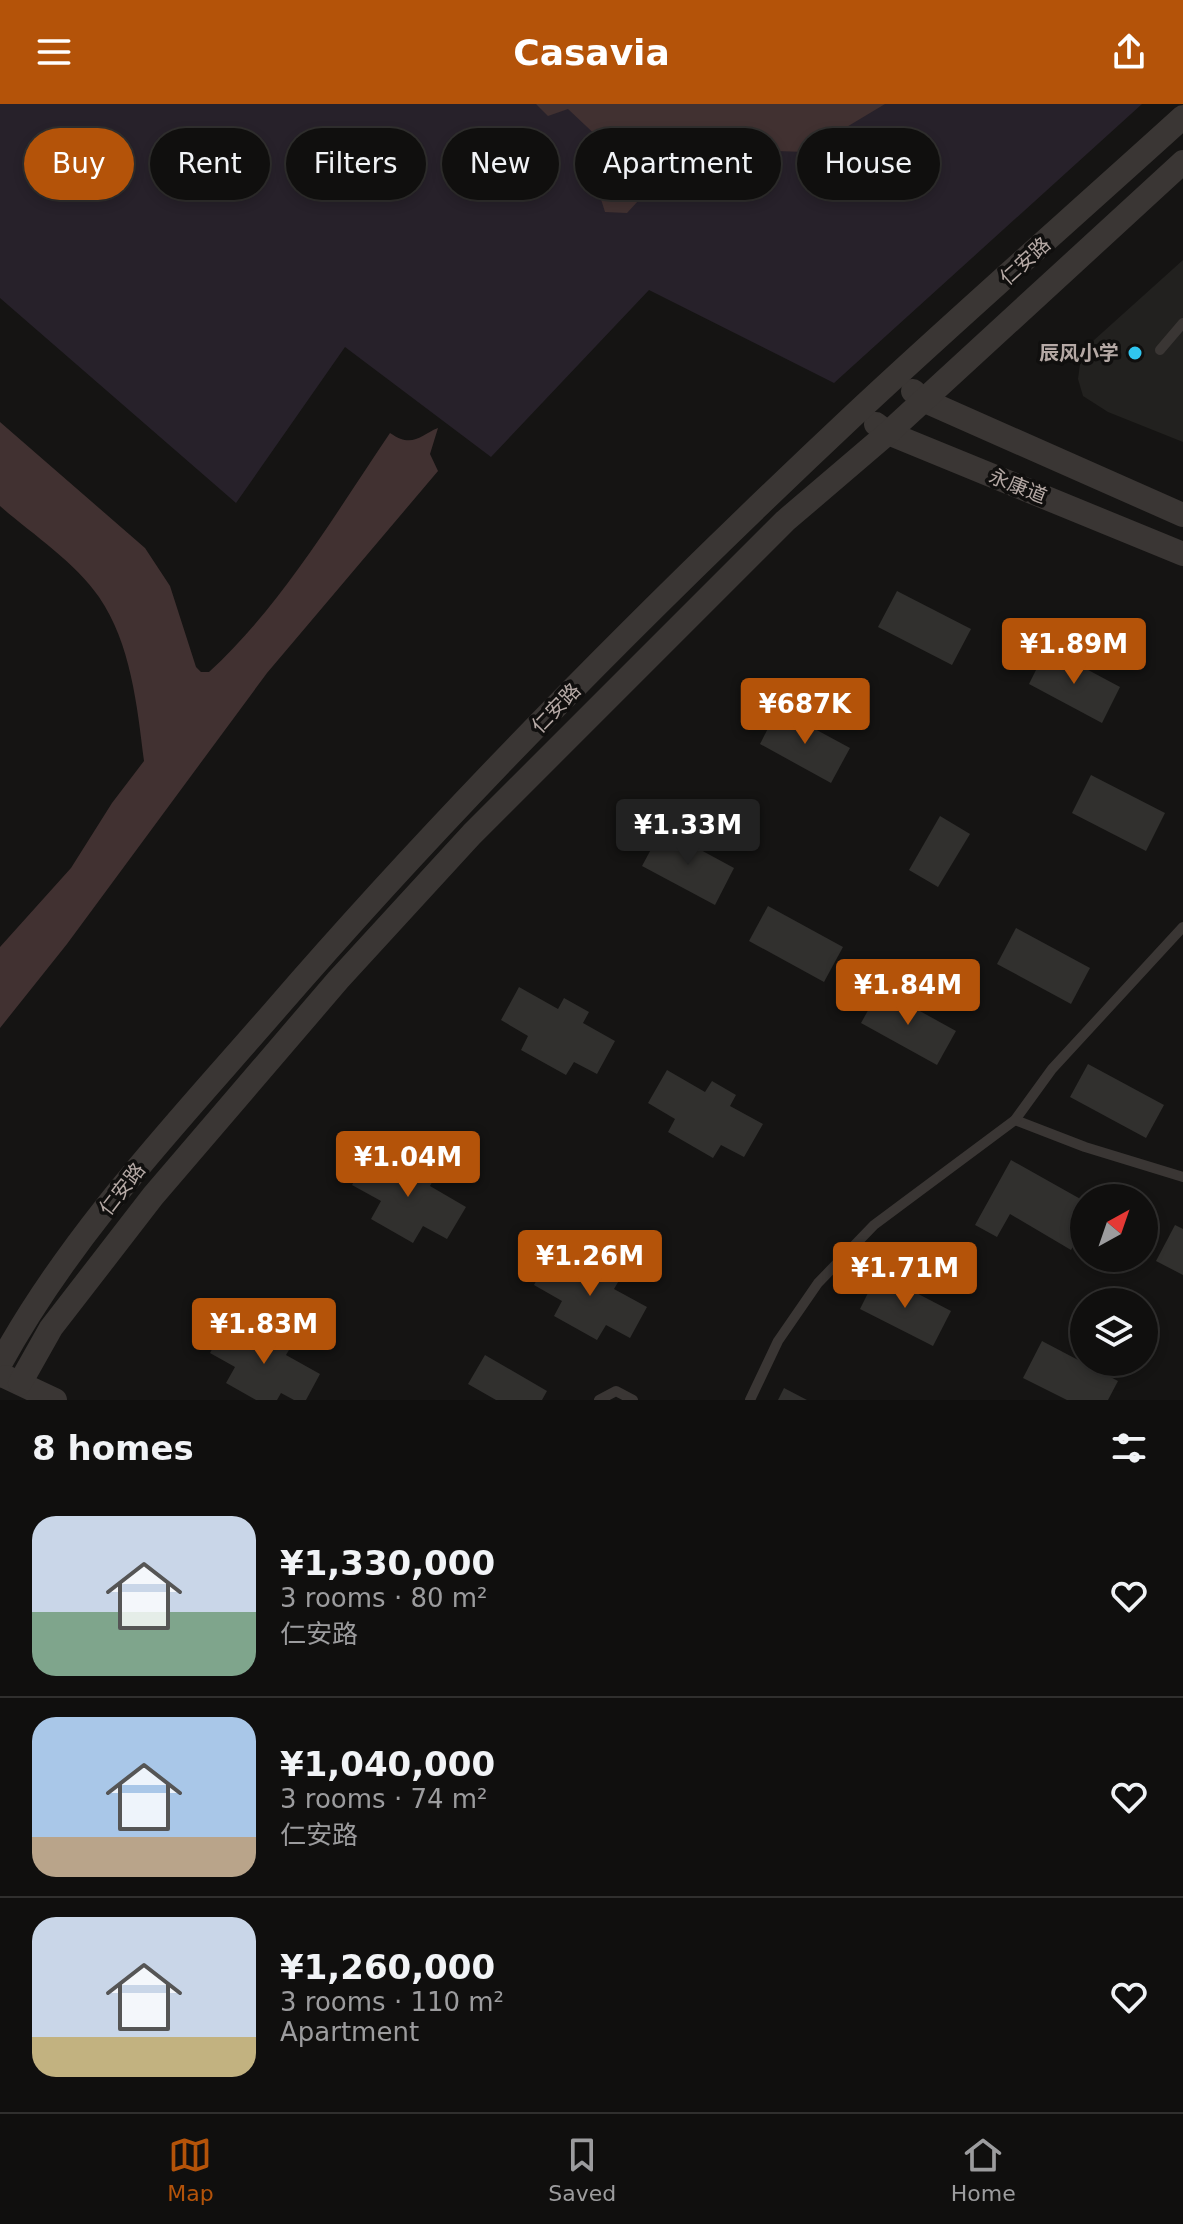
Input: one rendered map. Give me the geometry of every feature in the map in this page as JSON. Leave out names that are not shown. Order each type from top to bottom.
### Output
[{"type":"street","name":"仁安路","points":[[5,1376],[31,1307],[133,1173],[438,829],[586,677],[857,412],[1183,117]]},
{"type":"street","name":"仁安路","points":[[5,1376],[51,1328],[153,1196],[369,946],[472,834],[785,521],[888,433],[1183,162]]},
{"type":"street","name":"永康道","points":[[896,377],[923,400],[1183,515]]},
{"type":"street","name":"永康道","points":[[857,412],[888,433],[1183,554]]},
{"type":"street","points":[[5,1376],[55,1400]]},
{"type":"lane","points":[[1160,350],[1183,323]]},
{"type":"lane","points":[[750,1400],[778,1341],[818,1283],[874,1225],[1015,1120],[1052,1069],[1183,927]]},
{"type":"lane","points":[[1015,1120],[1085,1147],[1183,1177]]},
{"type":"lane","points":[[599,1400],[616,1391],[633,1400]]},
{"type":"shaded area","points":[[0,104],[1142,104],[834,383],[649,290],[491,457],[345,347],[236,503],[0,298]]},
{"type":"shaded area","points":[[536,104],[885,104],[845,128],[797,128],[797,152],[781,151],[781,128],[588,128],[568,109],[548,116]]},
{"type":"shaded area","points":[[601,200],[639,200],[627,213],[605,212]]},
{"type":"shaded area","name":"辰风小学","points":[[1183,260],[1183,442],[1108,412],[1083,396],[1078,379],[1080,364],[1093,341]]},
{"type":"shaded area","points":[[0,422],[145,548],[170,586],[196,667],[201,672],[209,672],[235,646],[284,588],[390,433],[411,440],[438,428],[430,454],[438,471],[267,673],[67,944],[0,1028],[0,947],[71,868],[112,803],[144,761],[131,676],[110,615],[78,572],[0,506]]},
{"type":"building","points":[[897,591],[971,629],[952,665],[878,627]]},
{"type":"building","points":[[1047,648],[1120,687],[1102,723],[1029,684]]},
{"type":"building","points":[[778,709],[850,748],[831,783],[760,744]]},
{"type":"building","points":[[1091,775],[1165,813],[1146,851],[1072,813]]},
{"type":"building","points":[[940,816],[970,834],[938,887],[909,870]]},
{"type":"building","points":[[662,829],[734,868],[715,905],[642,866]]},
{"type":"building","points":[[768,906],[843,947],[824,982],[749,941]]},
{"type":"building","points":[[1016,928],[1090,968],[1071,1004],[997,964]]},
{"type":"building","points":[[519,987],[558,1009],[564,998],[589,1012],[583,1023],[615,1041],[597,1074],[574,1062],[566,1075],[521,1050],[528,1036],[501,1020]]},
{"type":"building","points":[[880,989],[956,1031],[937,1065],[861,1023]]},
{"type":"building","points":[[1088,1064],[1164,1105],[1146,1138],[1070,1097]]},
{"type":"building","points":[[667,1070],[705,1092],[712,1081],[736,1095],[730,1106],[763,1124],[744,1157],[721,1145],[713,1158],[668,1132],[675,1119],[648,1103]]},
{"type":"building","points":[[371,1153],[404,1172],[410,1161],[436,1175],[430,1186],[466,1207],[447,1239],[423,1226],[413,1243],[371,1219],[381,1201],[352,1185]]},
{"type":"building","points":[[1011,1160],[1070,1193],[1070,1249],[1010,1214],[997,1237],[975,1225]]},
{"type":"building","points":[[1175,1225],[1183,1229],[1183,1275],[1158,1262]]},
{"type":"building","points":[[551,1254],[588,1274],[595,1262],[621,1277],[614,1289],[647,1307],[630,1338],[606,1325],[597,1340],[554,1316],[562,1301],[534,1285]]},
{"type":"building","points":[[878,1273],[951,1311],[933,1346],[860,1309]]},
{"type":"building","points":[[227,1322],[262,1342],[268,1329],[293,1343],[286,1355],[320,1374],[306,1400],[294,1400],[281,1393],[277,1400],[256,1400],[226,1383],[235,1367],[210,1353]]},
{"type":"building","points":[[1042,1341],[1070,1356],[1070,1376],[1108,1376],[1118,1381],[1108,1400],[1067,1400],[1023,1378]]},
{"type":"building","points":[[485,1355],[547,1391],[542,1400],[496,1400],[468,1384]]},
{"type":"building","points":[[784,1388],[807,1400],[778,1400]]},
{"type":"place","name":"辰风小学","points":[[1135,353]]}]
